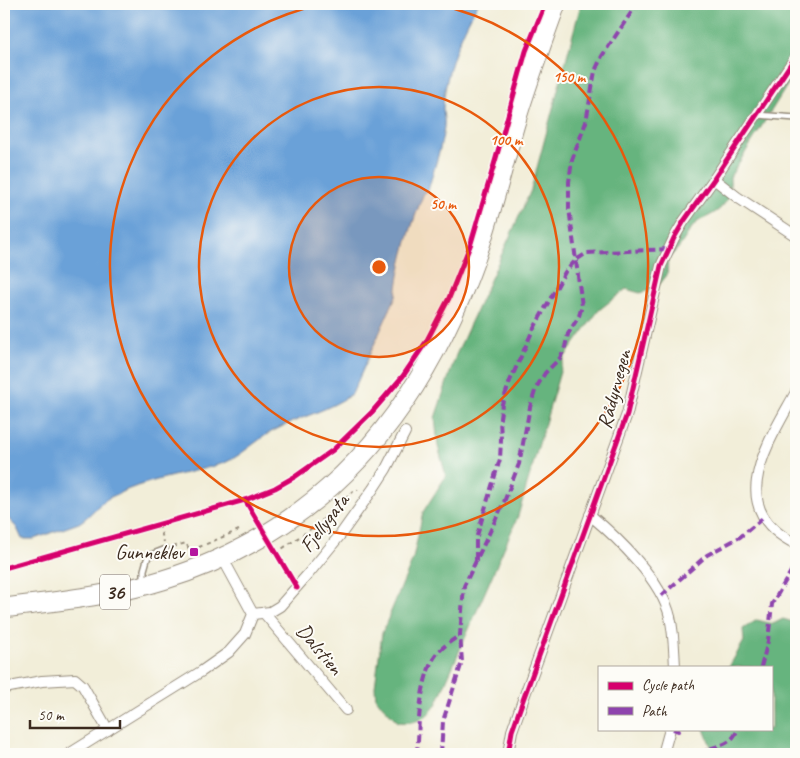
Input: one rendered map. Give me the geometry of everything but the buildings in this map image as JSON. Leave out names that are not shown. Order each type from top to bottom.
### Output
[{"type":"highway","name":"36","points":[[4,608],[74,599],[144,586],[178,576],[222,558],[265,535],[308,506],[330,488],[365,453],[396,414],[424,370],[451,317],[476,257],[526,90],[556,4]]},
{"type":"street","name":"Rådyrvegen","points":[[508,754],[512,732],[523,700],[627,414],[661,266],[684,221],[796,56]]},
{"type":"street","points":[[714,179],[796,236]]},
{"type":"street","points":[[796,392],[766,450],[756,480],[759,505],[764,517],[783,537],[796,544]]},
{"type":"street","name":"Fjellygata","points":[[253,614],[270,612],[280,606],[292,594],[341,534],[369,495],[386,470],[405,432]]},
{"type":"street","points":[[590,515],[610,532],[636,561],[653,582],[665,602],[670,615],[673,634],[674,666]]},
{"type":"street","points":[[69,754],[229,652],[245,634],[253,614],[222,558]]},
{"type":"street","name":"Dalstien","points":[[264,613],[346,710]]},
{"type":"street","points":[[4,688],[42,681],[75,679],[83,686],[108,730]]},
{"type":"street","points":[[663,754],[670,730]]},
{"type":"lane","points":[[757,115],[796,118]]},
{"type":"lane","points":[[144,586],[144,570],[148,556],[166,549]]},
{"type":"path","points":[[276,553],[318,524],[356,489],[369,495]]},
{"type":"path","points":[[150,528],[167,523]]},
{"type":"path","points":[[159,525],[166,549],[186,543],[190,551],[240,529]]},
{"type":"path","points":[[265,535],[280,560]]},
{"type":"green space","points":[[581,4],[796,4],[796,71],[730,177],[728,196],[723,206],[694,225],[680,246],[668,258],[667,275],[660,284],[651,290],[640,293],[626,289],[599,310],[564,358],[518,516],[436,705],[420,720],[398,722],[376,699],[375,687],[382,633],[413,559],[423,512],[446,476],[438,446],[435,418],[456,355],[531,190]]},
{"type":"green space","points":[[783,619],[796,623],[796,754],[714,754],[704,730],[772,730],[772,666],[730,666],[744,641],[743,629],[757,620],[773,624]]},
{"type":"water","points":[[4,4],[478,4],[465,28],[450,68],[444,95],[444,125],[441,143],[428,191],[424,193],[407,243],[400,269],[396,296],[352,394],[333,405],[273,431],[227,462],[124,491],[106,500],[79,523],[34,539],[22,539],[17,528],[4,514]]},
{"type":"marked path","points":[[441,754],[443,721],[462,662],[460,635],[464,586],[504,502],[519,464],[530,407],[536,388],[545,373],[560,358],[568,334],[579,316],[582,306],[569,208],[569,182],[572,160],[586,122],[595,71],[602,56],[637,4]]},
{"type":"marked path","points":[[476,560],[476,539],[500,459],[502,404],[532,332],[565,272],[576,260],[587,253],[669,249]]},
{"type":"marked path","points":[[661,596],[707,555],[740,537],[764,517]]},
{"type":"marked path","points":[[761,666],[768,641],[772,604],[796,563]]},
{"type":"marked path","points":[[416,754],[423,688],[428,671],[439,651],[460,635]]},
{"type":"marked path","points":[[676,730],[680,730]]},
{"type":"marked path","points":[[700,754],[726,743],[737,730]]},
{"type":"cycle path","points":[[4,568],[245,500],[275,488],[333,450],[372,412],[403,376],[426,342],[449,298],[471,243],[526,51],[545,4]]},
{"type":"cycle path","points":[[508,754],[512,731],[627,414],[661,266],[684,221],[796,56]]},
{"type":"cycle path","points":[[245,500],[297,588]]},
{"type":"place","name":"Gunneklev","points":[[194,552]]}]
